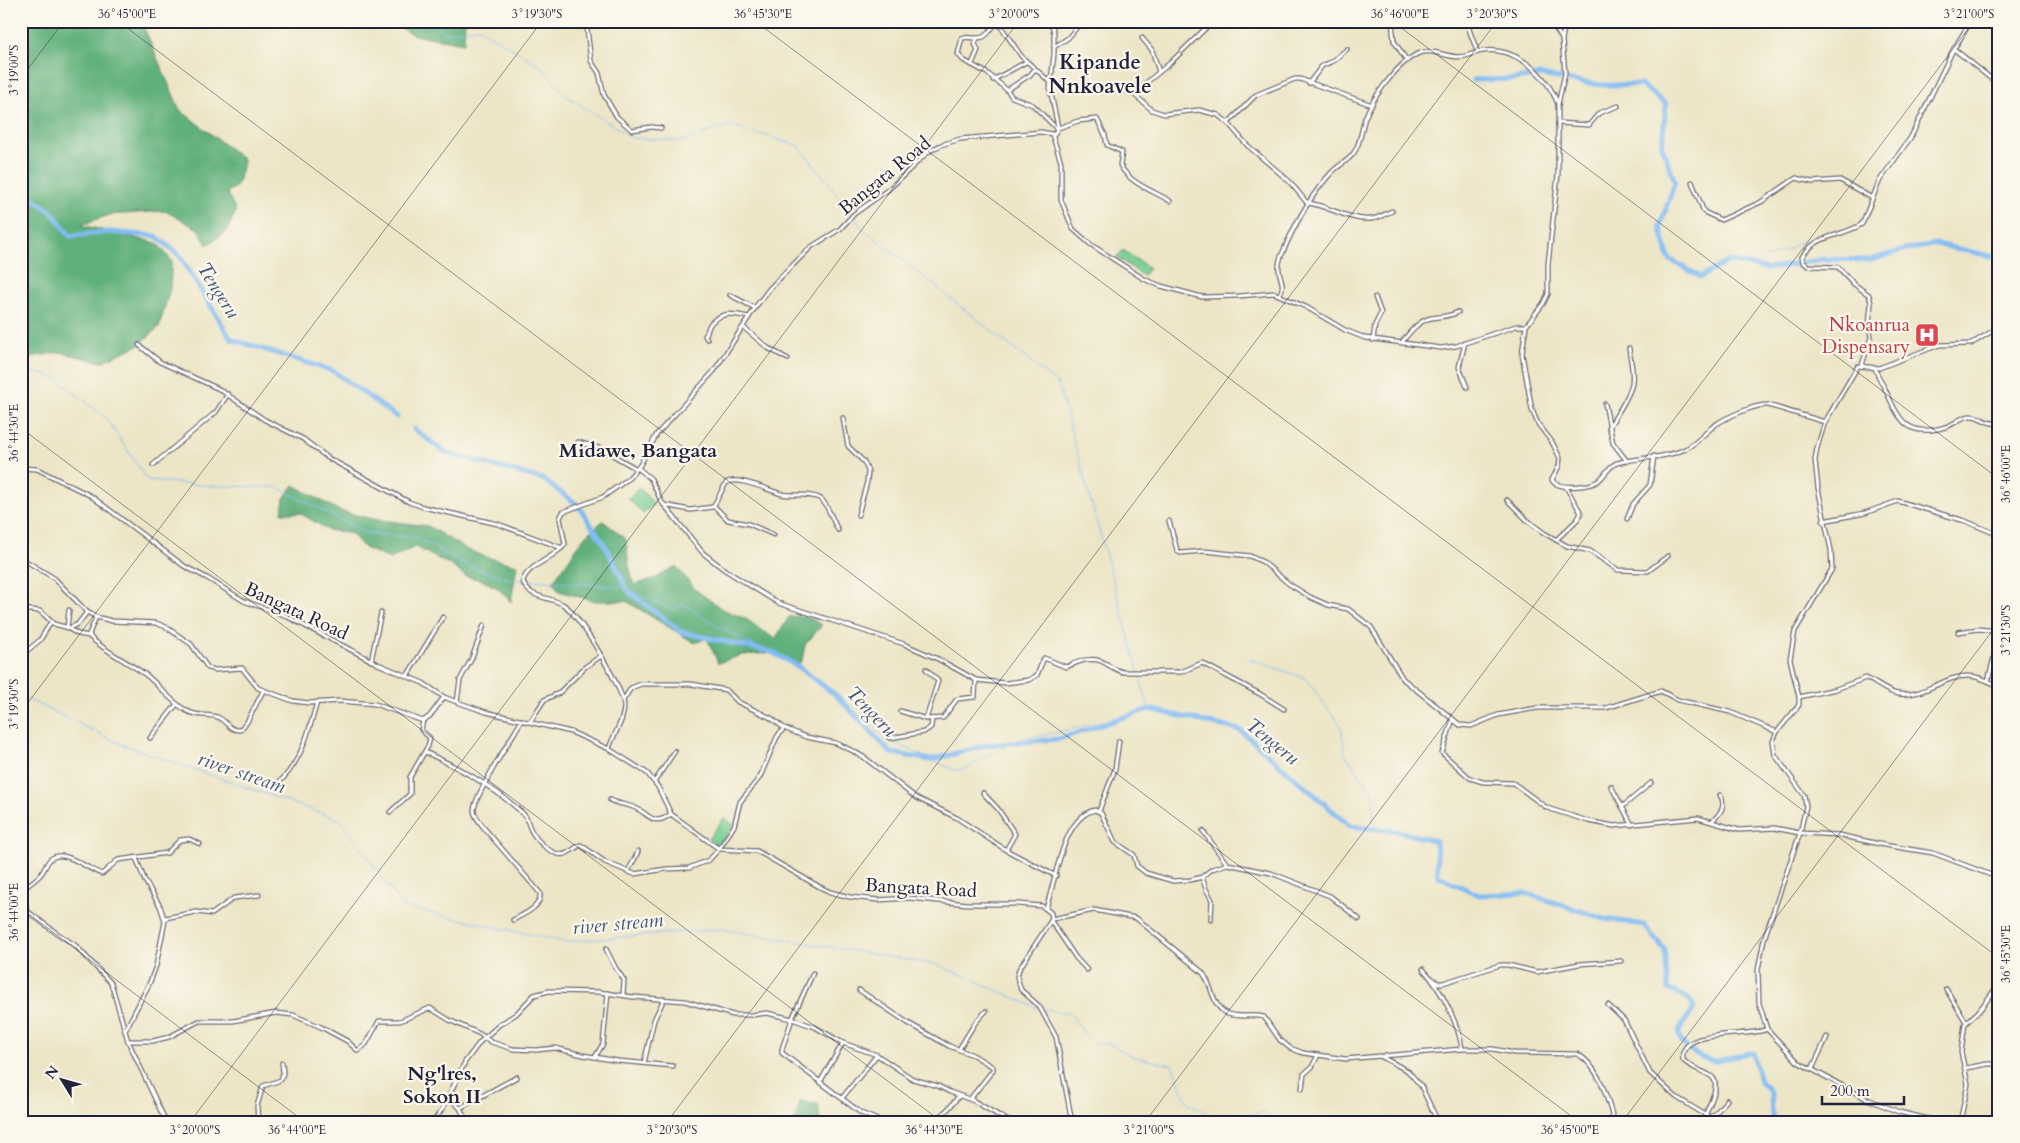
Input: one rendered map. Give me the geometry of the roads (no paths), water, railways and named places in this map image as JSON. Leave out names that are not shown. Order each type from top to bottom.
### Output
[{"type":"street","points":[[586,21],[591,61],[599,73],[604,95],[617,117],[632,130],[651,127],[661,128]]},
{"type":"street","points":[[652,21],[657,28]]},
{"type":"street","points":[[1051,21],[1054,47],[1050,92],[1058,128],[1054,136],[1061,162],[1060,192],[1062,205],[1073,229],[1090,244],[1144,279],[1176,291],[1202,297],[1271,293],[1279,295],[1311,309],[1350,332],[1373,340],[1442,348],[1465,343],[1516,326],[1526,326]]},
{"type":"street","points":[[1054,47],[1068,38],[1085,21]]},
{"type":"street","points":[[1134,93],[1213,21]]},
{"type":"street","points":[[1392,21],[1394,41],[1407,60]]},
{"type":"street","points":[[1466,21],[1477,51]]},
{"type":"street","points":[[1551,21],[1562,40]]},
{"type":"street","points":[[1565,21],[1562,40],[1565,73],[1558,104],[1558,183],[1548,264],[1548,294],[1543,304],[1526,326],[1522,354],[1532,410],[1538,424],[1556,448],[1560,458],[1559,466],[1552,481],[1566,486],[1597,482],[1613,465],[1684,450],[1698,441],[1715,425],[1758,405],[1825,422]]},
{"type":"street","points":[[1862,365],[1870,337],[1870,297],[1838,267],[1808,266],[1804,264],[1802,258],[1812,247],[1826,237],[1862,224],[1882,176],[1911,137],[1954,49],[1971,21]]},
{"type":"street","points":[[1058,128],[1035,106],[1012,97],[1007,90],[983,70],[963,60],[958,54],[960,41],[966,37],[977,38],[988,34],[998,22],[1026,62],[1050,82],[1076,88],[1134,93],[1157,112],[1172,114],[1206,111],[1218,114],[1247,145],[1289,182],[1309,203],[1366,219],[1392,211]]},
{"type":"street","points":[[972,64],[978,50],[974,44],[977,38]]},
{"type":"street","points":[[1142,38],[1152,50],[1159,72]]},
{"type":"street","points":[[1309,83],[1322,66],[1333,61],[1347,48]]},
{"type":"street","points":[[1954,49],[1999,86]]},
{"type":"street","points":[[1279,295],[1283,288],[1279,270],[1281,257],[1292,232],[1309,203],[1333,171],[1354,153],[1365,119],[1372,105],[1390,79],[1407,60],[1415,55],[1426,52],[1464,57],[1477,51],[1506,52],[1526,64],[1547,82],[1558,104]]},
{"type":"street","points":[[993,80],[1026,62]]},
{"type":"street","points":[[1007,90],[1030,75],[1035,69]]},
{"type":"street","points":[[1228,123],[1251,98],[1262,91],[1295,79],[1372,105]]},
{"type":"street","points":[[1558,123],[1589,125],[1599,113],[1618,106]]},
{"type":"street","points":[[1058,128],[1073,122],[1097,120],[1106,135],[1107,145],[1122,152],[1120,165],[1123,170],[1144,188],[1170,201]]},
{"type":"street","name":"Bangata Road","points":[[562,548],[565,540],[560,518],[563,512],[603,497],[624,483],[637,469],[658,434],[714,371],[770,288],[811,248],[837,232],[852,216],[889,189],[933,149],[948,143],[971,138],[1041,132],[1050,133],[1054,136]]},
{"type":"street","points":[[1692,182],[1704,212],[1721,220],[1762,202],[1796,178],[1812,182],[1840,180],[1872,198]]},
{"type":"street","points":[[730,295],[755,308]]},
{"type":"street","points":[[1373,340],[1374,325],[1381,313],[1376,297]]},
{"type":"street","points":[[1402,342],[1414,327],[1421,322],[1431,318],[1450,316],[1458,312]]},
{"type":"street","points":[[707,339],[705,336],[711,322],[722,314],[733,314],[749,318]]},
{"type":"street","points":[[743,327],[768,348],[788,359]]},
{"type":"street","points":[[1941,1122],[1899,1112],[1867,1099],[1798,1062],[1766,1029],[1758,994],[1761,951],[1780,887],[1800,833],[1806,801],[1797,784],[1773,751],[1773,741],[1777,732],[1798,707],[1799,697],[1792,669],[1791,648],[1798,622],[1831,571],[1831,550],[1823,520],[1815,460],[1818,442],[1825,422],[1858,366],[1875,368],[1939,345],[1971,344],[1998,329]]},
{"type":"street","points":[[1465,343],[1459,367],[1466,388]]},
{"type":"street","points":[[139,346],[167,365],[228,394],[265,420],[303,440],[328,458],[416,505],[498,524],[562,548],[556,554],[528,571],[523,578],[524,585],[532,593],[567,607],[618,684],[624,709],[622,721],[609,749]]},
{"type":"street","points":[[1609,428],[1630,392],[1632,384],[1629,348]]},
{"type":"street","points":[[1875,368],[1895,410],[1908,427],[1921,430],[1937,429],[1948,426],[1964,417],[1973,416],[1988,423],[1999,423]]},
{"type":"street","points":[[153,465],[216,412],[228,394]]},
{"type":"street","points":[[1605,404],[1609,428],[1615,446],[1627,462]]},
{"type":"street","points":[[843,418],[848,446],[864,462],[868,471],[858,515]]},
{"type":"street","points":[[578,442],[602,449],[651,479],[656,488],[657,495],[664,505],[711,560],[772,600],[824,619],[904,644],[932,656],[976,680],[1005,683],[1029,680],[1037,675],[1044,658],[1066,667],[1082,660],[1100,660],[1114,669],[1123,672],[1181,672],[1199,664],[1204,664],[1260,694],[1284,710]]},
{"type":"street","points":[[1627,519],[1633,504],[1650,485],[1654,456]]},
{"type":"street","name":"Bangata Road","points":[[21,468],[37,469],[91,496],[180,564],[247,603],[284,615],[371,661],[423,683],[444,697],[486,712],[578,735],[631,761],[655,781],[671,814],[719,849],[758,850],[824,889],[850,897],[878,900],[909,898],[955,904],[1018,904],[1046,908]]},
{"type":"street","points":[[714,506],[729,480],[760,486],[783,494],[802,495],[820,499],[838,530]]},
{"type":"street","points":[[1556,540],[1578,520],[1581,513],[1566,486]]},
{"type":"street","points":[[1508,500],[1528,521],[1556,540],[1567,546],[1586,549],[1620,570],[1648,571],[1668,556]]},
{"type":"street","points":[[1823,520],[1865,513],[1889,502],[1901,501],[1965,521],[1999,535]]},
{"type":"street","points":[[664,505],[690,510],[714,506]]},
{"type":"street","points":[[714,506],[728,520],[752,525],[774,535]]},
{"type":"street","points":[[1169,521],[1177,550],[1180,553],[1205,551],[1250,556],[1269,566],[1284,581],[1303,593],[1328,605],[1345,608],[1357,616],[1374,631],[1403,679],[1460,725],[1471,726],[1498,715],[1524,710],[1543,708],[1606,708],[1661,692],[1681,701],[1730,712],[1777,732]]},
{"type":"street","points":[[21,558],[54,578],[87,612],[96,618],[162,624],[191,644],[208,668],[215,670],[242,668],[253,684],[263,691],[309,704],[317,702],[379,704],[423,721]]},
{"type":"street","points":[[21,609],[40,611],[51,622],[78,634],[89,636],[113,655],[145,675],[177,704],[200,716],[218,717],[234,730],[238,730],[248,722],[263,691]]},
{"type":"street","points":[[67,628],[69,610]]},
{"type":"street","points":[[67,628],[76,626],[87,612]]},
{"type":"street","points":[[371,661],[381,613]]},
{"type":"street","points":[[407,676],[443,617]]},
{"type":"street","points":[[89,636],[96,618]]},
{"type":"street","points":[[21,656],[40,640],[51,622]]},
{"type":"street","points":[[457,702],[460,680],[472,658],[484,624]]},
{"type":"street","points":[[1958,632],[1978,629],[1999,630]]},
{"type":"street","points":[[1988,681],[1994,657],[1999,650]]},
{"type":"street","points":[[530,722],[544,700],[559,694],[585,667],[601,656]]},
{"type":"street","points":[[926,669],[938,681],[926,719]]},
{"type":"street","points":[[1799,697],[1840,687],[1866,678],[1893,693],[1905,694],[1925,690],[1965,676],[1974,676],[1999,686]]},
{"type":"street","points":[[900,711],[926,719],[945,717],[952,704],[961,698],[975,697],[976,680]]},
{"type":"street","points":[[623,699],[631,688],[640,684],[691,684],[728,690],[738,702],[770,718],[784,728],[806,737],[836,743],[853,751],[865,758],[915,797],[957,818],[1006,850],[1056,876]]},
{"type":"street","points":[[390,812],[410,794],[410,778],[425,752],[430,738],[421,730],[423,721],[430,716],[444,697]]},
{"type":"street","points":[[277,784],[290,773],[296,764],[317,702]]},
{"type":"street","points":[[150,738],[177,704]]},
{"type":"street","points":[[890,738],[927,731],[931,727],[932,718]]},
{"type":"street","points":[[1453,719],[1442,753],[1470,778],[1483,782],[1513,783],[1547,808],[1588,821],[1614,826],[1698,818],[1739,830],[1774,828],[1800,833],[1839,835],[1890,847],[1925,851],[1999,878]]},
{"type":"street","points":[[513,920],[536,905],[541,896],[477,818],[475,806],[485,784],[522,720]]},
{"type":"street","points":[[425,752],[465,771],[522,812],[528,818],[535,836],[556,853],[565,854],[582,844],[598,858],[627,872],[638,874],[666,869],[689,868],[708,860],[719,849],[736,821],[740,802],[760,777],[777,737],[784,728]]},
{"type":"street","points":[[1119,741],[1115,769],[1099,811],[1115,842],[1134,855],[1137,866],[1143,871],[1174,881],[1202,877],[1212,869],[1227,864],[1271,873],[1319,891],[1338,902],[1359,920]]},
{"type":"street","points":[[655,781],[675,752]]},
{"type":"street","points":[[1622,807],[1651,784]]},
{"type":"street","points":[[1611,786],[1632,825]]},
{"type":"street","points":[[983,793],[998,809],[1015,834],[1006,850]]},
{"type":"street","points":[[1712,821],[1723,807],[1723,800],[1720,795]]},
{"type":"street","points":[[610,800],[632,807],[656,820],[662,820],[671,814]]},
{"type":"street","points":[[1072,1122],[1065,1094],[1056,1037],[1038,1005],[1021,990],[1017,977],[1019,969],[1051,920],[1051,912],[1046,908],[1056,876],[1060,853],[1068,836],[1086,813],[1092,810],[1099,811]]},
{"type":"street","points":[[1204,831],[1227,864]]},
{"type":"street","points":[[166,1122],[128,1041],[111,983],[76,945],[27,911],[24,906],[22,887],[41,874],[52,857],[74,860],[102,874],[116,861],[167,853],[180,840],[190,839],[200,844]]},
{"type":"street","points":[[627,872],[633,865],[633,859],[638,850]]},
{"type":"street","points":[[125,1031],[156,966],[165,918],[145,881],[136,858]]},
{"type":"street","points":[[1202,877],[1212,900],[1211,920]]},
{"type":"street","points":[[165,918],[196,912],[212,914],[234,898],[258,895]]},
{"type":"street","points":[[1051,920],[1094,910],[1136,918],[1207,977],[1213,996],[1225,1012],[1235,1016],[1253,1015],[1264,1017],[1270,1023],[1278,1038],[1287,1047],[1303,1053],[1346,1059],[1373,1055],[1382,1056],[1462,1049],[1493,1049],[1516,1053],[1569,1052],[1579,1055],[1597,1075],[1614,1122]]},
{"type":"street","points":[[21,913],[27,911]]},
{"type":"street","points":[[1051,920],[1076,958],[1087,970]]},
{"type":"street","points":[[606,949],[624,980],[623,996]]},
{"type":"street","points":[[1430,977],[1442,983],[1500,965],[1537,972],[1579,964],[1621,961]]},
{"type":"street","points":[[1423,969],[1430,977],[1458,1026],[1462,1049]]},
{"type":"street","points":[[812,973],[792,1019],[782,1053],[861,1113],[882,1122]]},
{"type":"street","points":[[1960,1122],[1968,1084],[1961,1049],[1966,1022],[1979,1011],[1999,984]]},
{"type":"street","points":[[1946,989],[1966,1022]]},
{"type":"street","points":[[859,990],[908,1023],[949,1046],[973,1055],[994,1068],[970,1099]]},
{"type":"street","points":[[433,1122],[465,1062],[485,1038],[498,1025],[516,1014],[531,997],[538,993],[549,991],[608,993],[664,999],[690,1002],[734,1015],[767,1013],[792,1019],[815,1027],[843,1043],[877,1055],[913,1079],[938,1086],[970,1099],[1010,1122]]},
{"type":"street","points":[[595,1057],[603,1044],[608,993]]},
{"type":"street","points":[[644,1063],[654,1020],[664,999]]},
{"type":"street","points":[[1608,1005],[1624,1020],[1650,1073],[1676,1097],[1709,1117],[1727,1100]]},
{"type":"street","points":[[128,1041],[152,1041],[168,1036],[199,1021],[233,1020],[276,1013],[293,1015],[321,1027],[347,1040],[358,1051],[366,1044],[379,1021],[400,1021],[428,1008],[492,1043],[516,1049],[536,1050],[555,1048],[595,1057],[673,1066]]},
{"type":"street","points":[[959,1049],[975,1023],[986,1011]]},
{"type":"street","points":[[1700,1122],[1704,1120],[1713,1096],[1715,1081],[1712,1077],[1695,1069],[1683,1060],[1682,1056],[1685,1050],[1694,1041],[1720,1034],[1755,1033],[1766,1029]]},
{"type":"street","points":[[1812,1069],[1827,1037]]},
{"type":"street","points":[[820,1082],[843,1043]]},
{"type":"street","points":[[842,1098],[877,1055]]},
{"type":"street","points":[[1302,1089],[1304,1074],[1312,1067],[1318,1055]]},
{"type":"street","points":[[1382,1056],[1408,1071],[1417,1080],[1438,1122]]},
{"type":"street","points":[[258,1122],[257,1106],[262,1088],[266,1084],[281,1080],[283,1073],[282,1063]]},
{"type":"street","points":[[1966,1068],[1981,1064],[1999,1064]]},
{"type":"street","points":[[460,1108],[517,1077]]},
{"type":"street","points":[[934,1122],[959,1096]]},
{"type":"street","points":[[448,1097],[460,1108],[467,1122]]},
{"type":"waterway","points":[[430,21],[445,33],[479,28],[541,66],[565,95],[633,138],[683,141],[729,125],[799,146],[852,213]]},
{"type":"waterway","points":[[1473,80],[1515,79],[1541,75],[1562,79]]},
{"type":"waterway","points":[[1566,80],[1602,85],[1641,85],[1666,104],[1662,146],[1675,182],[1660,226],[1669,259],[1701,277],[1729,261],[1768,269],[1824,259],[1871,260],[1900,251],[1936,244],[1999,258]]},
{"type":"waterway","name":"Tengeru","points":[[21,191],[51,211],[70,236],[108,232],[156,236],[180,256],[231,339],[333,371],[397,417]]},
{"type":"waterway","points":[[776,656],[807,671],[828,692],[850,706],[886,739],[954,770],[966,769],[1019,739],[1055,733],[1149,709],[1058,384],[861,227],[856,219]]},
{"type":"waterway","points":[[1765,258],[1786,251],[1804,239]]},
{"type":"waterway","points":[[21,368],[56,378],[106,418],[147,480],[212,486],[277,487],[366,533],[417,538],[471,567],[514,580],[623,587],[672,610],[682,605],[688,606],[705,619],[757,647]]},
{"type":"waterway","name":"Tengeru","points":[[414,429],[446,453],[542,479],[577,504]]},
{"type":"waterway","name":"Tengeru","points":[[579,507],[605,545],[628,591],[681,632],[772,652],[797,666],[836,695],[891,753],[931,760],[987,745],[1059,739],[1149,709],[1240,730],[1350,826],[1396,831],[1436,841],[1438,876],[1479,895],[1525,893],[1605,919],[1644,925],[1665,950],[1668,989],[1687,997],[1694,1009],[1680,1029],[1679,1036],[1684,1045],[1694,1053],[1712,1061],[1753,1053],[1760,1082],[1768,1089],[1771,1095],[1774,1122]]},
{"type":"waterway","points":[[1249,659],[1305,678],[1341,726],[1345,754],[1374,794],[1373,829]]},
{"type":"waterway","name":"river stream","points":[[21,696],[123,745],[341,820],[403,907],[565,942],[721,929],[939,965],[1038,1008]]},
{"type":"waterway","name":"river stream","points":[[1042,1009],[1070,1013],[1084,1033],[1094,1043],[1110,1044],[1134,1057],[1172,1065],[1188,1103],[1227,1122]]},
{"type":"waterway","name":"river stream","points":[[1235,1122],[1262,1112],[1278,1122]]},
{"type":"place","name":"Nkoanrua Dispensary","points":[[1927,335]]},
{"type":"district","name":"Kipande Nnkoavele","points":[[1100,74]]},
{"type":"district","name":"Midawe, Bangata","points":[[638,450]]},
{"type":"district","name":"Ng'lres, Sokon II","points":[[442,1084]]}]
